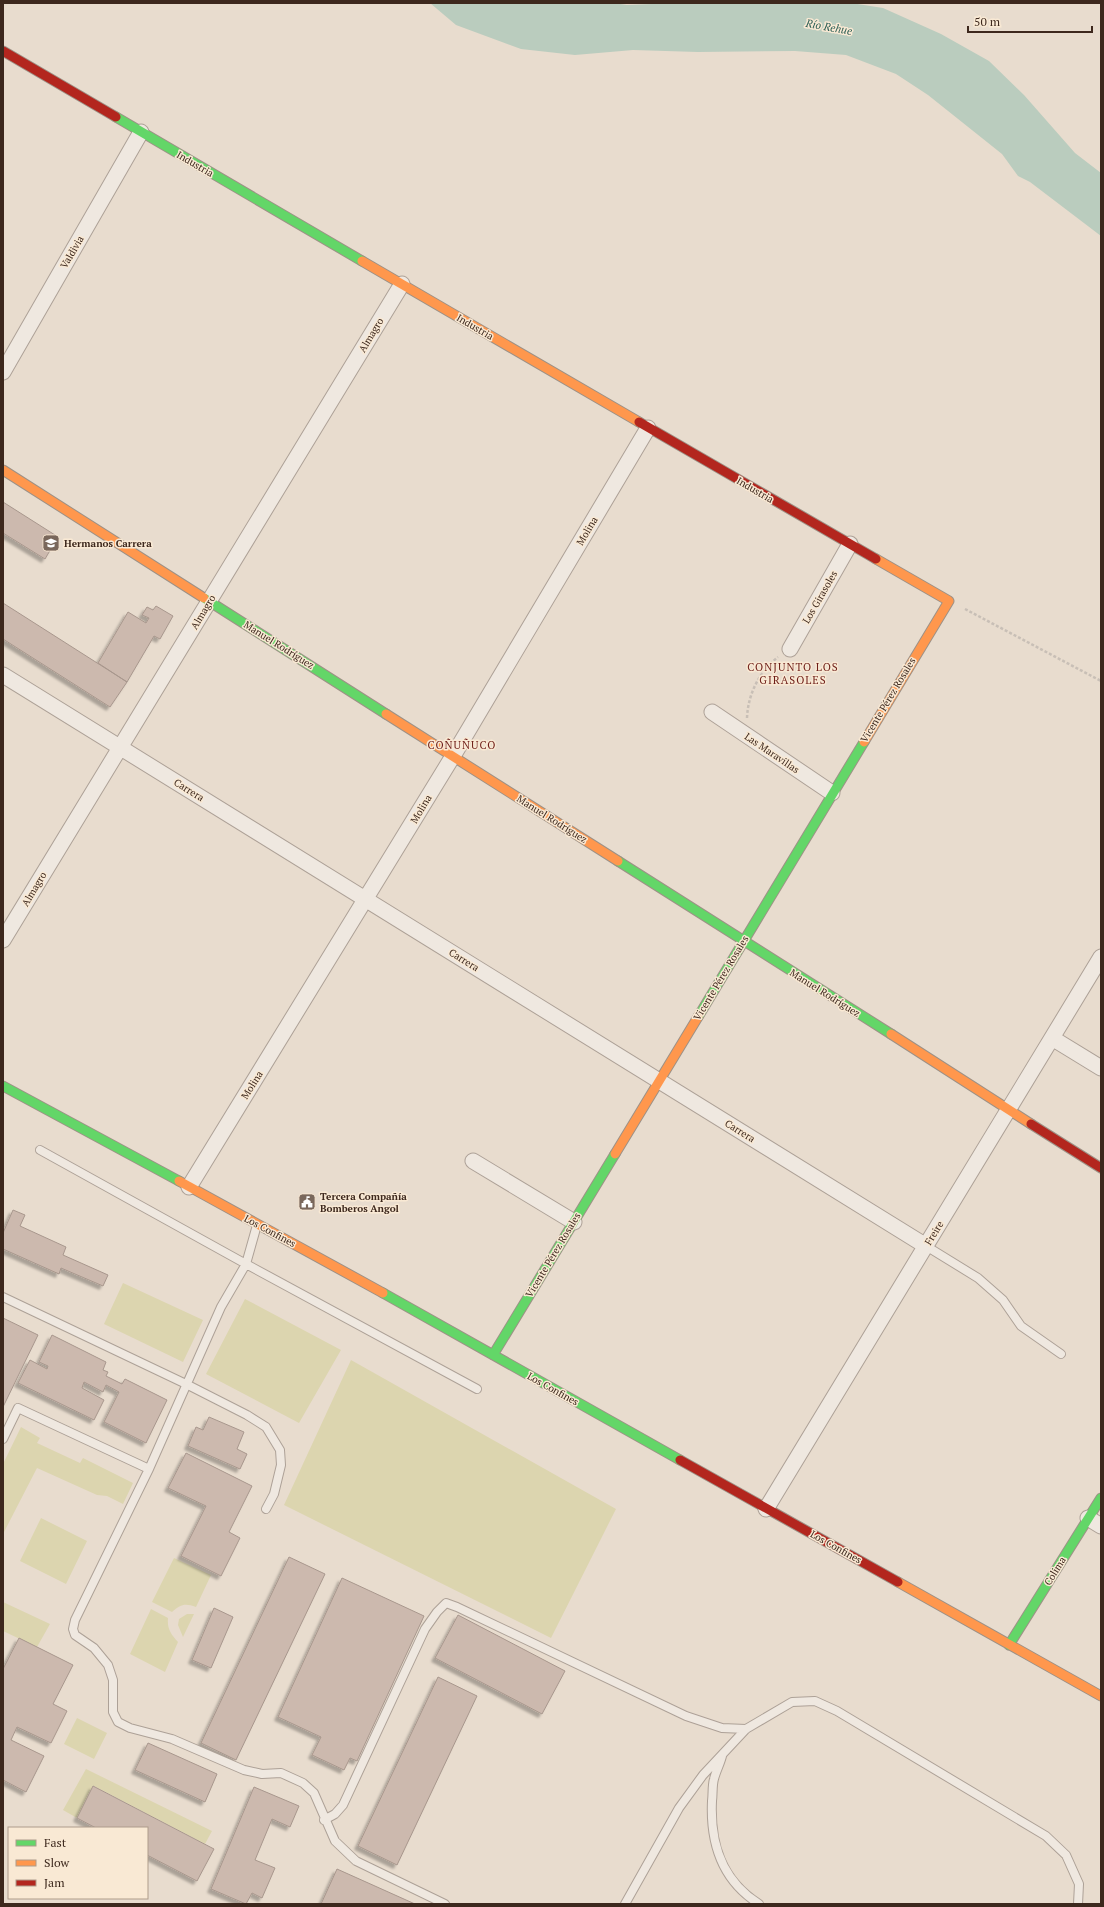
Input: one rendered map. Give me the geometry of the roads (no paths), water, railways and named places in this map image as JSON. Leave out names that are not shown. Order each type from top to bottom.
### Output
[{"type":"street","name":"Industria","points":[[3,51],[648,428],[949,600]]},
{"type":"street","name":"Valdivia","points":[[3,372],[141,132]]},
{"type":"street","name":"Almagro","points":[[3,940],[402,284]]},
{"type":"street","name":"Molina","points":[[189,1187],[453,756],[648,428]]},
{"type":"street","name":"Manuel Rodríguez","points":[[3,470],[1101,1168]]},
{"type":"street","name":"Los Girasoles","points":[[790,649],[850,544]]},
{"type":"street","name":"Vicente Pérez Rosales","points":[[493,1355],[949,600]]},
{"type":"street","name":"Carrera","points":[[3,675],[926,1246]]},
{"type":"street","name":"Las Maravillas","points":[[712,712],[832,793]]},
{"type":"street","name":"Freire","points":[[766,1508],[1052,1038],[1099,965]]},
{"type":"street","points":[[1052,1038],[1101,1068]]},
{"type":"street","name":"Los Confines","points":[[3,1086],[257,1224],[493,1355],[1101,1696]]},
{"type":"street","points":[[473,1161],[574,1222]]},
{"type":"street","name":"Colima","points":[[1009,1644],[1095,1522],[1101,1498]]},
{"type":"lane","points":[[40,1150],[477,1389]]},
{"type":"lane","points":[[257,1224],[246,1264],[222,1307],[149,1469],[75,1620],[73,1629],[75,1635],[94,1648],[108,1665],[113,1680],[113,1712],[118,1722],[130,1728],[172,1739],[244,1770],[262,1774],[282,1773],[303,1783],[314,1792],[324,1820],[335,1841],[356,1861],[445,1904]]},
{"type":"lane","points":[[926,1246],[978,1278],[1003,1300],[1021,1326],[1061,1354]]},
{"type":"lane","points":[[3,1297],[186,1384],[247,1415],[266,1427],[280,1450],[281,1465],[274,1494],[266,1508]]},
{"type":"lane","points":[[3,1439],[18,1408],[149,1469]]},
{"type":"lane","points":[[324,1820],[334,1814],[343,1805],[425,1629],[436,1612],[446,1603],[457,1606],[686,1716],[722,1728],[746,1729]]},
{"type":"lane","points":[[625,1904],[679,1808],[703,1775],[723,1753],[746,1729],[792,1702],[815,1701],[837,1711],[1046,1836],[1066,1855],[1079,1884],[1078,1904]]},
{"type":"lane","points":[[723,1753],[714,1781],[712,1814],[716,1852],[728,1876],[750,1899],[759,1904]]},
{"type":"water","name":"Río Rehue","points":[[430,3],[614,3],[627,5],[676,3],[851,3],[883,8],[941,34],[989,61],[1024,95],[1075,153],[1101,173],[1101,236],[1030,182],[1018,176],[1002,154],[928,95],[896,74],[846,55],[795,51],[698,52],[633,50],[575,55],[521,49],[456,25]]},
{"type":"place","name":"Hermanos Carrera","points":[[51,543]]},
{"type":"place","name":"Tercera Compañía Bomberos Angol","points":[[307,1202]]},
{"type":"district","name":"CONJUNTO LOS GIRASOLES","points":[[793,673]]},
{"type":"district","name":"COÑUÑUCO","points":[[462,745]]}]
